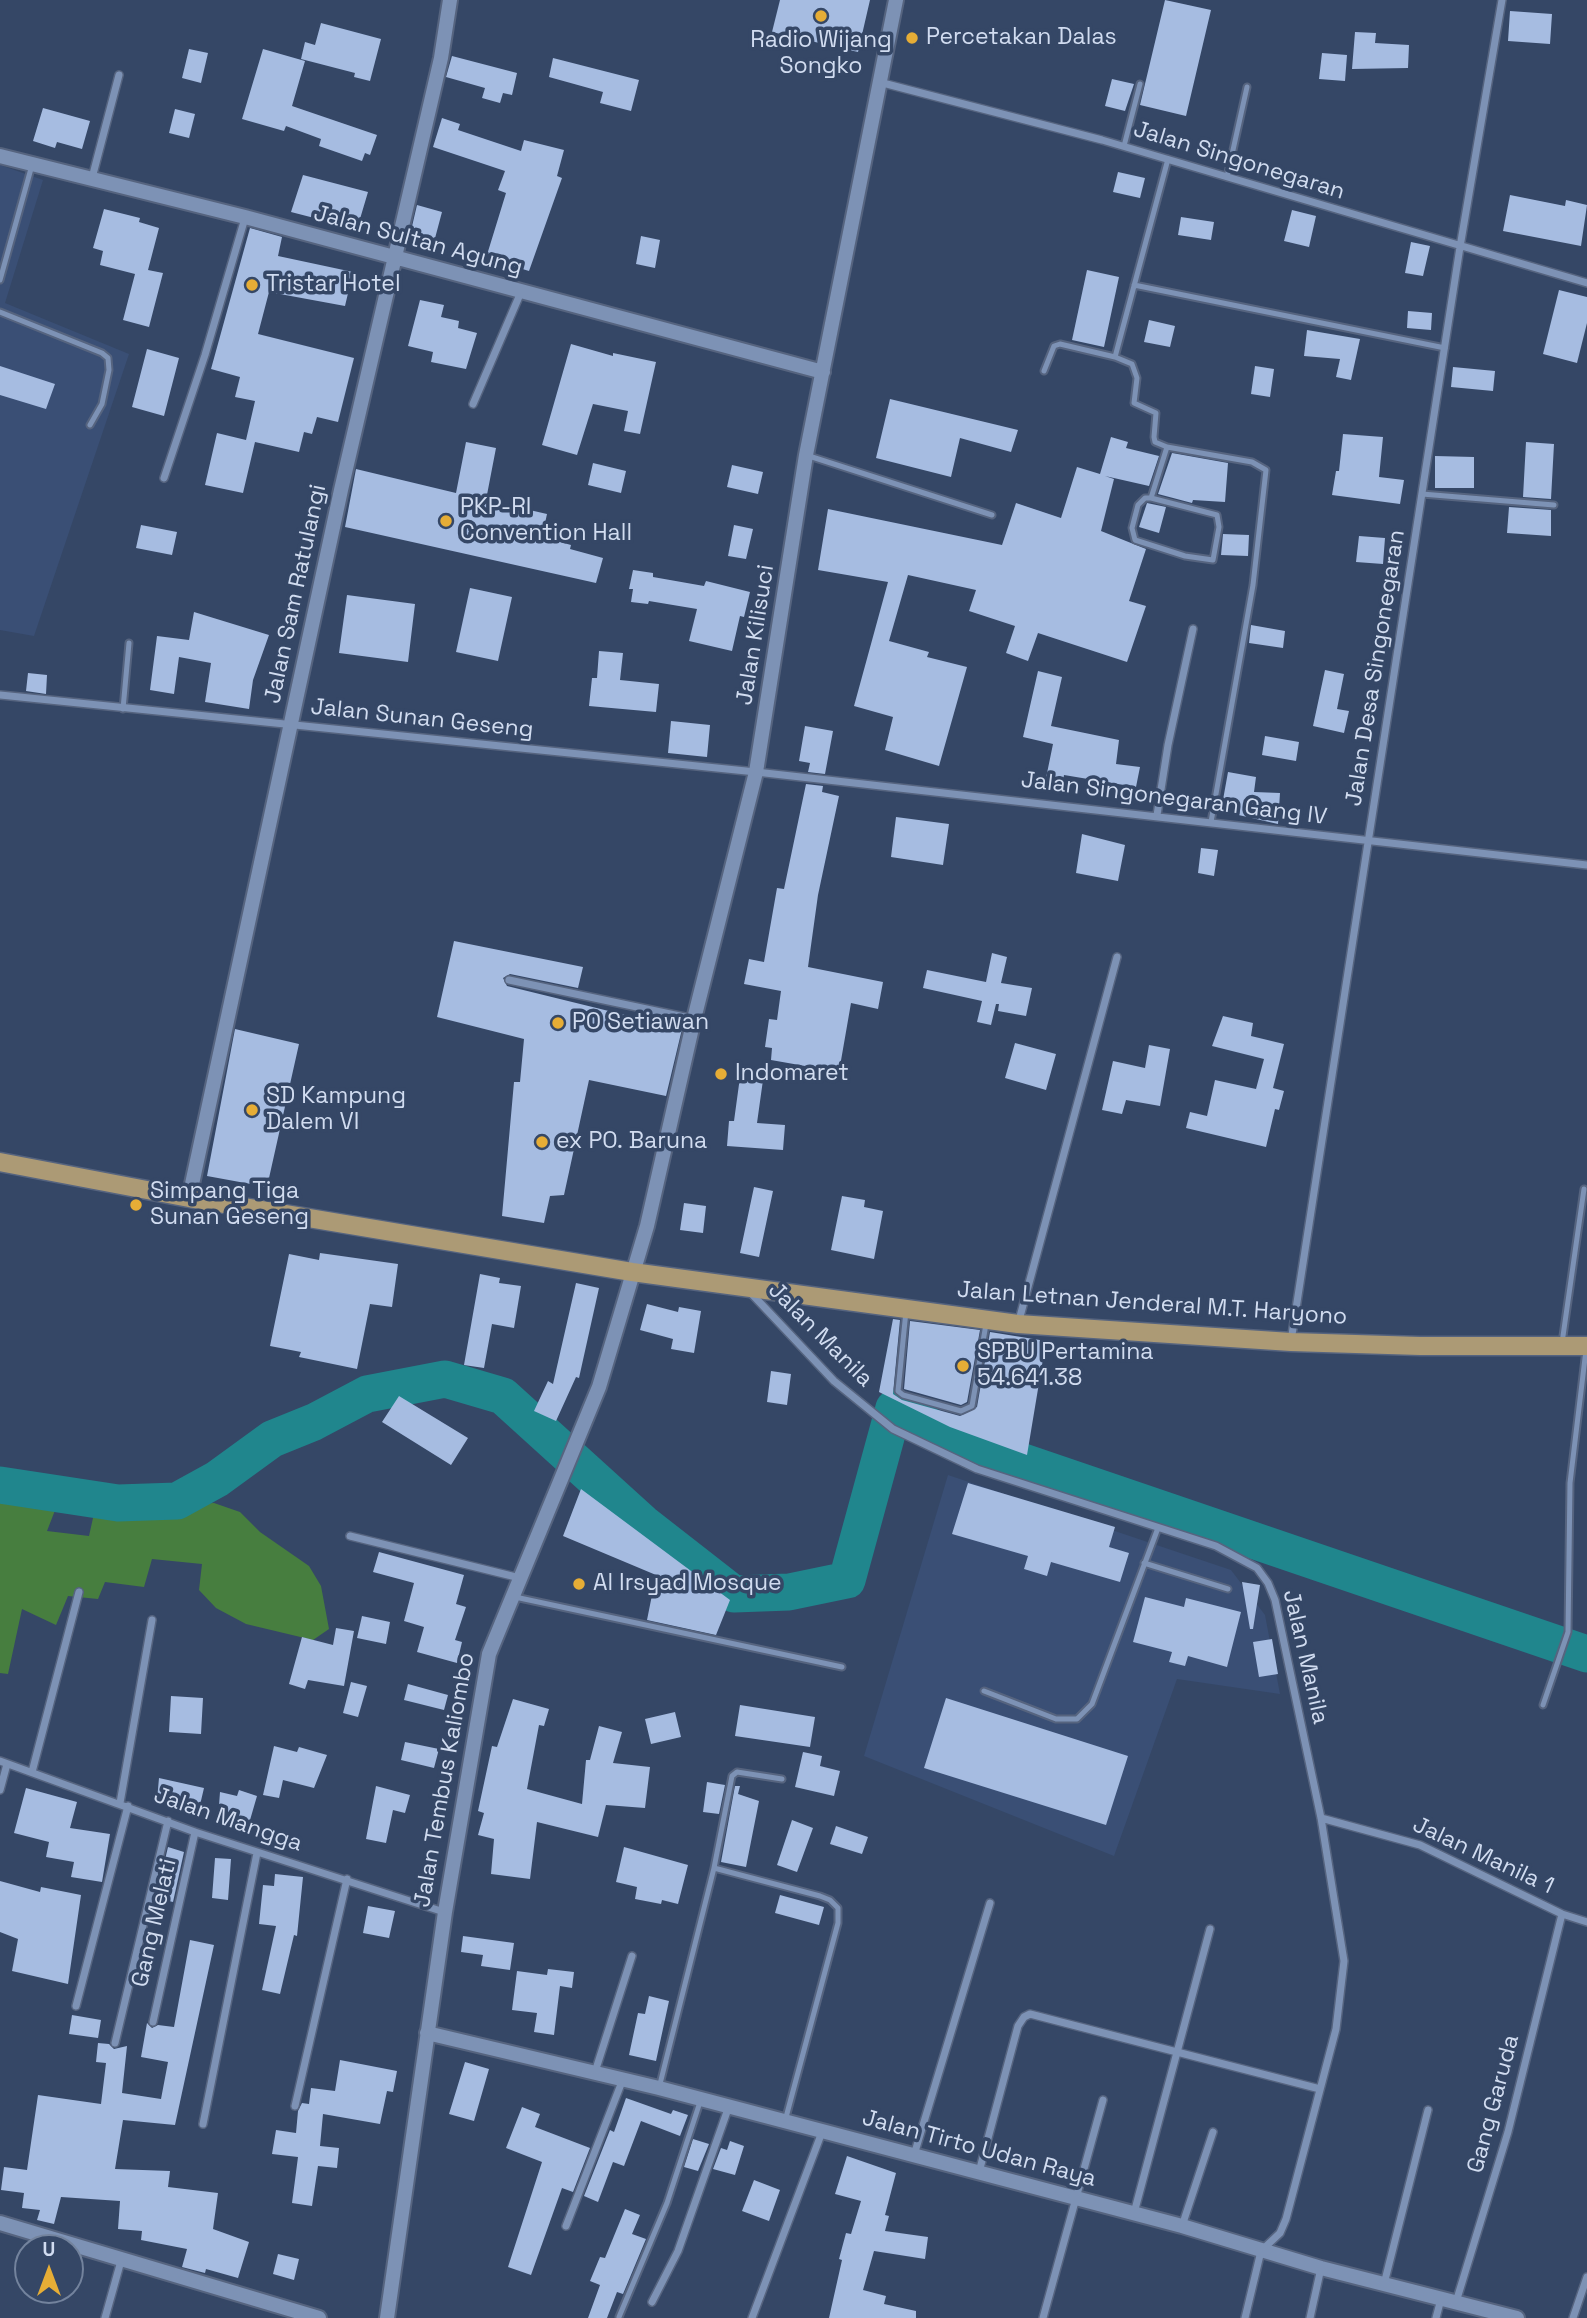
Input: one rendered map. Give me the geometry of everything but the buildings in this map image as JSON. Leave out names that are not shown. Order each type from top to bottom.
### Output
[{"type":"main road","name":"Jalan Letnan Jenderal M.T. Haryono","points":[[0,1162],[189,1198],[632,1272],[1018,1324],[1291,1342],[1420,1346],[1587,1346]]},
{"type":"street","name":"Jalan Sam Ratulangi","points":[[189,1198],[291,724],[440,58],[450,0]]},
{"type":"street","name":"Jalan Kilisuci","points":[[632,1272],[647,1226],[694,1019],[756,772],[807,456],[896,0]]},
{"type":"street","name":"Jalan Desa Singonegaran","points":[[1291,1342],[1460,247],[1502,0]]},
{"type":"street","points":[[92,178],[119,75]]},
{"type":"street","name":"Jalan Singonegaran","points":[[878,82],[1124,146],[1587,283]]},
{"type":"street","name":"Jalan Sultan Agung","points":[[0,156],[245,217],[823,372]]},
{"type":"street","points":[[164,478],[205,355],[245,217]]},
{"type":"street","points":[[473,404],[521,292]]},
{"type":"street","points":[[1157,816],[1168,745],[1193,629]]},
{"type":"street","name":"Jalan Sunan Geseng","points":[[0,695],[756,772]]},
{"type":"street","name":"Jalan Singonegaran Gang IV","points":[[756,772],[1587,865]]},
{"type":"street","points":[[1018,1324],[1049,1199],[1117,957]]},
{"type":"street","points":[[509,980],[694,1019]]},
{"type":"street","name":"Jalan Tembus Kaliombo","points":[[387,2318],[445,1912],[489,1654],[578,1444],[599,1387],[632,1272]]},
{"type":"street","name":"Jalan Manila","points":[[746,1287],[834,1381],[893,1429],[977,1469],[1238,1555],[1257,1568],[1268,1583],[1276,1600],[1321,1818],[1344,1961],[1336,2029],[1286,2220],[1280,2233],[1261,2251]]},
{"type":"street","points":[[350,1535],[520,1578]]},
{"type":"street","points":[[32,1772],[79,1592]]},
{"type":"street","points":[[76,2006],[124,1805],[152,1620]]},
{"type":"street","points":[[0,1790],[3,1763]]},
{"type":"street","name":"Jalan Mangga","points":[[3,1763],[257,1853],[347,1879],[445,1912]]},
{"type":"street","name":"Jalan Manila 1","points":[[1321,1818],[1420,1845],[1562,1914],[1587,1922]]},
{"type":"street","points":[[115,2043],[168,1821]]},
{"type":"street","name":"Gang Melati","points":[[153,2022],[195,1832]]},
{"type":"street","points":[[203,2124],[257,1853]]},
{"type":"street","points":[[295,2106],[347,1879]]},
{"type":"street","points":[[915,2155],[990,1903]]},
{"type":"street","name":"Gang Garuda","points":[[1456,2302],[1508,2132],[1562,1914]]},
{"type":"street","points":[[1133,2214],[1210,1929]]},
{"type":"street","points":[[595,2072],[632,1956]]},
{"type":"street","points":[[979,2173],[1018,2026],[1024,2017],[1042,2016],[1320,2089]]},
{"type":"street","name":"Jalan Tirto Udan Raya","points":[[427,2033],[729,2106],[1182,2226],[1321,2268],[1456,2302],[1496,2315],[1517,2318]]},
{"type":"street","points":[[566,2226],[623,2079]]},
{"type":"street","points":[[1043,2318],[1103,2100]]},
{"type":"street","points":[[652,2302],[678,2251],[729,2106]]},
{"type":"street","points":[[1384,2284],[1428,2110]]},
{"type":"street","points":[[752,2318],[822,2131]]},
{"type":"street","points":[[1182,2226],[1213,2132]]},
{"type":"street","points":[[0,2223],[319,2318]]},
{"type":"street","points":[[1245,2318],[1261,2251]]},
{"type":"street","points":[[105,2318],[121,2260]]},
{"type":"street","points":[[1310,2318],[1321,2268]]},
{"type":"street","points":[[1573,2318],[1587,2277]]},
{"type":"street","points":[[1436,2318],[1441,2298]]},
{"type":"lane","points":[[1124,146],[1140,83]]},
{"type":"lane","points":[[1227,177],[1247,87]]},
{"type":"lane","points":[[1115,357],[1168,159]]},
{"type":"lane","points":[[0,280],[3,255],[32,165]]},
{"type":"lane","points":[[1135,285],[1445,348]]},
{"type":"lane","points":[[0,312],[102,353],[108,358],[109,370],[102,404],[90,425]]},
{"type":"lane","points":[[1044,371],[1054,346],[1060,344],[1115,357],[1132,364],[1137,378],[1135,404],[1156,413],[1155,442],[1167,447],[1252,462],[1266,470],[1253,585],[1211,822]]},
{"type":"lane","points":[[1151,498],[1167,447]]},
{"type":"lane","points":[[807,456],[992,515]]},
{"type":"lane","points":[[1422,494],[1554,505]]},
{"type":"lane","points":[[1145,498],[1151,498],[1217,515],[1219,527],[1213,560],[1185,556],[1135,540],[1132,528],[1138,505],[1145,498]]},
{"type":"lane","points":[[123,709],[129,643]]},
{"type":"lane","points":[[1562,1346],[1584,1189]]},
{"type":"lane","points":[[906,1308],[898,1391],[903,1395],[961,1411],[972,1406],[987,1320]]},
{"type":"lane","points":[[1543,1705],[1559,1665],[1568,1632],[1570,1483],[1587,1346]]},
{"type":"lane","points":[[984,1690],[1056,1719],[1077,1719],[1091,1704],[1158,1528]]},
{"type":"lane","points":[[1144,1563],[1228,1589]]},
{"type":"lane","points":[[512,1597],[842,1667]]},
{"type":"lane","points":[[659,2088],[714,1868],[733,1773],[782,1779]]},
{"type":"lane","points":[[714,1868],[830,1899],[838,1908],[838,1923],[785,2121]]},
{"type":"lane","points":[[619,2317],[667,2203],[701,2099]]},
{"type":"shaded area","points":[[0,165],[43,180],[5,303],[129,354],[34,636],[0,630]]},
{"type":"shaded area","points":[[948,1475],[1231,1570],[1265,1615],[1280,1694],[1177,1679],[1114,1856],[864,1756]]},
{"type":"green space","points":[[0,1491],[59,1500],[47,1531],[89,1536],[95,1509],[214,1503],[240,1512],[260,1532],[309,1566],[321,1586],[329,1629],[313,1640],[246,1624],[216,1608],[199,1590],[202,1564],[152,1559],[144,1587],[105,1582],[98,1599],[68,1596],[56,1625],[22,1609],[8,1674],[0,1673]]},
{"type":"waterway","points":[[0,1485],[118,1503],[177,1501],[217,1479],[272,1439],[314,1422],[367,1394],[445,1379],[503,1396],[643,1523],[734,1594],[789,1592],[847,1580],[894,1408],[953,1438],[1587,1654]]},
{"type":"place","name":"Radio Wijang Songko","points":[[821,16]]},
{"type":"place","name":"Percetakan Dalas","points":[[912,38]]},
{"type":"place","name":"Tristar Hotel","points":[[252,285]]},
{"type":"place","name":"PKP-RI Convention Hall","points":[[446,521]]},
{"type":"place","name":"PO Setiawan","points":[[558,1023]]},
{"type":"place","name":"Indomaret","points":[[721,1074]]},
{"type":"place","name":"SD Kampung Dalem VI","points":[[252,1110]]},
{"type":"place","name":"ex PO. Baruna","points":[[542,1142]]},
{"type":"place","name":"Simpang Tiga Sunan Geseng","points":[[136,1205]]},
{"type":"place","name":"SPBU Pertamina 54.641.38","points":[[963,1366]]},
{"type":"place","name":"Al Irsyad Mosque","points":[[579,1584]]}]
